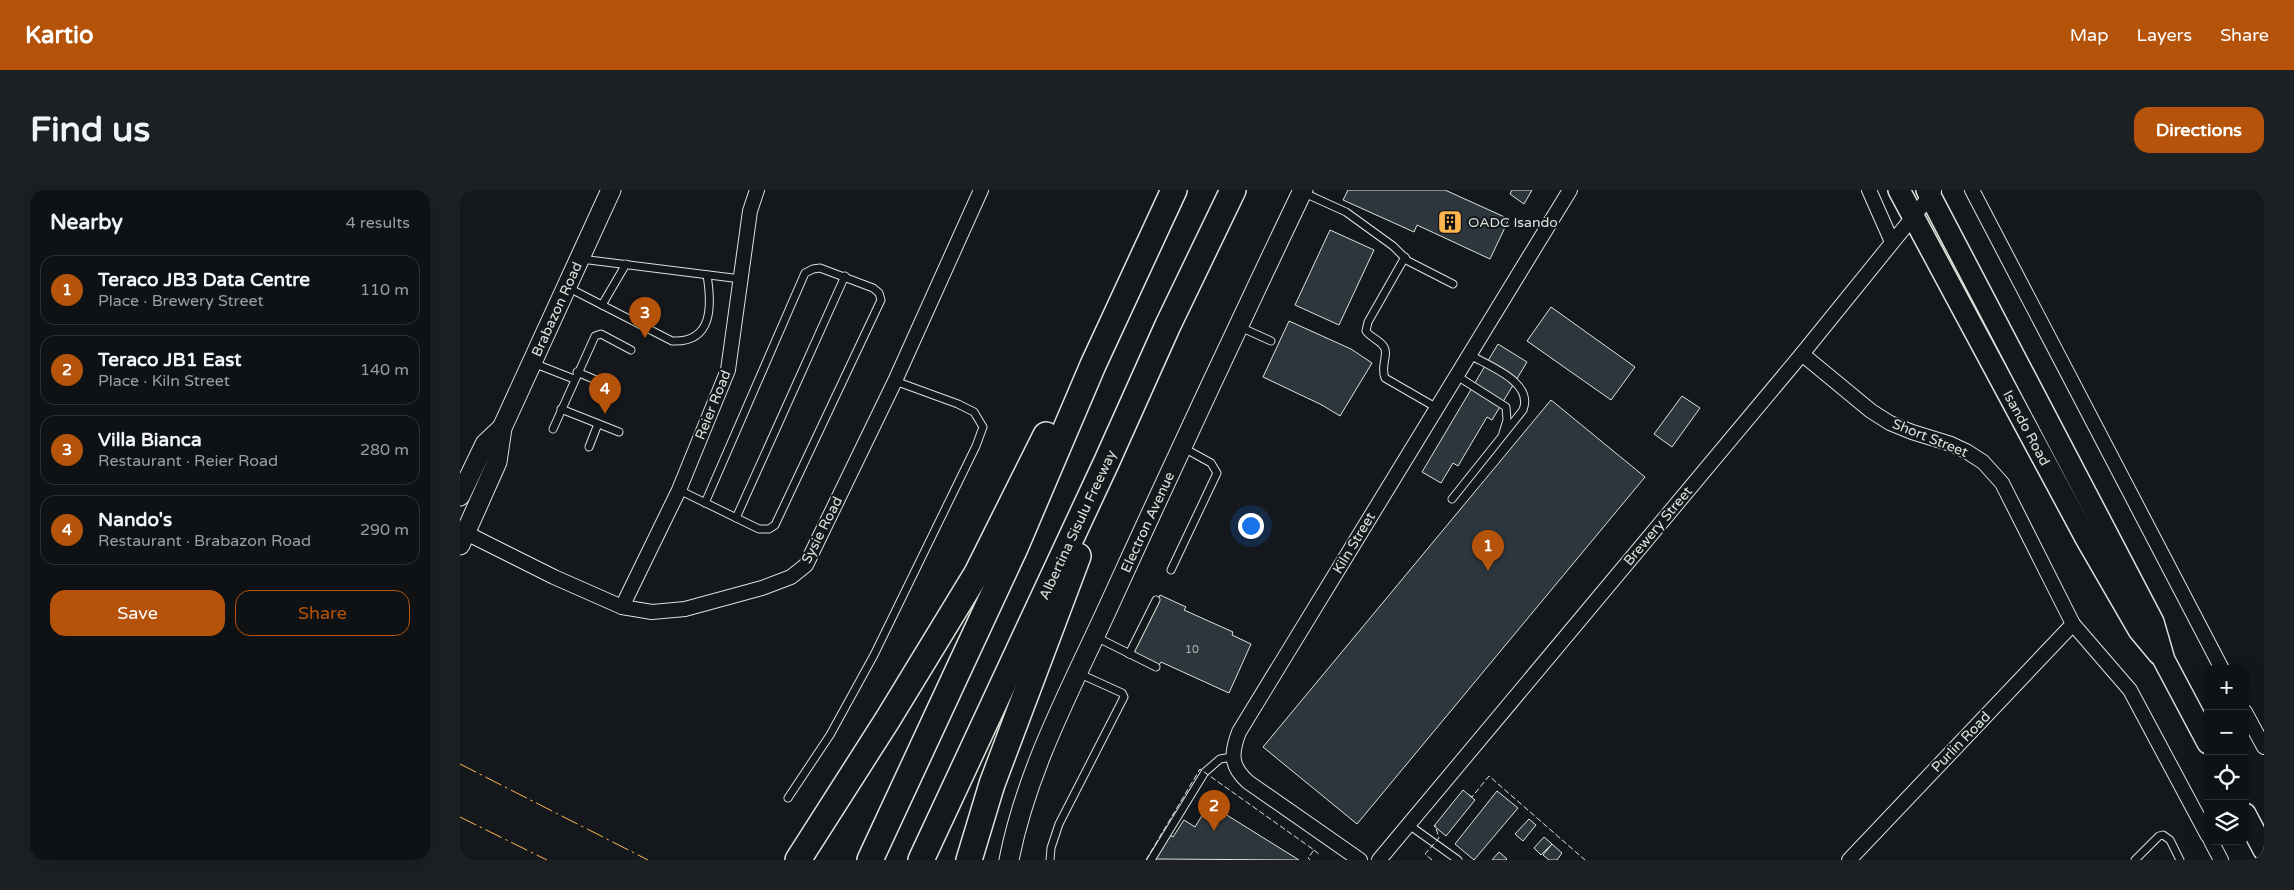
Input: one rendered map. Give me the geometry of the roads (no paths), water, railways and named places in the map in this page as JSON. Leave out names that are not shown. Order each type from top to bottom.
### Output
[{"type":"highway","points":[[870,860],[1015,548],[1093,365],[1174,190]]},
{"type":"highway","name":"Albertina Sisulu Freeway","points":[[921,860],[1168,326],[1233,190]]},
{"type":"highway","points":[[798,860],[888,719],[977,572],[1066,396],[1093,365]]},
{"type":"highway","points":[[969,860],[992,784],[1077,559],[1107,461]]},
{"type":"main road","name":"Brabazon Road","points":[[462,536],[497,462],[502,428],[611,190]]},
{"type":"main road","name":"Isando Road","points":[[1899,190],[2087,540],[2139,630],[2164,660]]},
{"type":"main road","name":"Electron Avenue","points":[[1009,860],[1020,813],[1030,783],[1078,673],[1237,325],[1302,191]]},
{"type":"main road","name":"Isando Road","points":[[1930,192],[2153,622],[2164,660],[2204,735]]},
{"type":"main road","name":"Brabazon Road","points":[[460,496],[485,444],[502,428]]},
{"type":"main road","points":[[2249,822],[2264,850]]},
{"type":"street","name":"Reier Road","points":[[622,607],[679,490],[728,370],[750,211],[757,190]]},
{"type":"street","name":"Sysie Road","points":[[462,536],[622,607],[652,612],[680,610],[762,588],[799,572],[806,565],[895,380],[981,190]]},
{"type":"street","name":"Kiln Street","points":[[1232,757],[1232,751],[1239,732],[1570,190]]},
{"type":"street","points":[[1869,190],[1892,242]]},
{"type":"street","points":[[1972,190],[2220,665]]},
{"type":"street","name":"Brewery Street","points":[[1381,859],[1802,354],[1913,218],[1930,192]]},
{"type":"street","name":"Short Street","points":[[1802,354],[1871,411],[1890,423],[1951,444],[1983,462],[2002,484],[2073,624]]},
{"type":"street","points":[[2073,624],[2130,690],[2204,829]]},
{"type":"street","name":"Purlin Road","points":[[1849,860],[2073,624]]},
{"type":"street","points":[[2249,719],[2264,747]]},
{"type":"street","points":[[1232,757],[1236,770],[1248,782],[1360,860]]},
{"type":"street","points":[[2212,845],[2221,860]]},
{"type":"lane","points":[[1302,191],[1346,212],[1405,257],[1453,284]]},
{"type":"lane","points":[[1405,257],[1368,322],[1366,331],[1384,347],[1386,353],[1382,370],[1385,378],[1437,408]]},
{"type":"lane","points":[[580,258],[742,279]]},
{"type":"lane","points":[[602,305],[626,264]]},
{"type":"lane","points":[[679,490],[705,503],[759,529],[769,529],[775,525],[781,517],[881,300],[873,288],[820,268],[805,273],[705,503]]},
{"type":"lane","points":[[567,287],[672,341],[684,342],[703,331],[707,320],[710,290],[707,275]]},
{"type":"lane","points":[[736,518],[845,276]]},
{"type":"lane","points":[[1237,325],[1271,341]]},
{"type":"lane","points":[[553,429],[595,336],[598,334],[631,350]]},
{"type":"lane","points":[[1452,499],[1523,410],[1526,402],[1526,395],[1515,382],[1470,355]]},
{"type":"lane","points":[[532,362],[610,386]]},
{"type":"lane","points":[[1457,376],[1506,407],[1507,420],[1502,436]]},
{"type":"lane","points":[[788,798],[830,735],[874,655],[976,446],[983,427],[974,412],[895,380]]},
{"type":"lane","points":[[561,409],[619,432]]},
{"type":"lane","points":[[589,447],[598,424]]},
{"type":"lane","points":[[1171,570],[1217,473],[1211,463],[1181,447]]},
{"type":"lane","points":[[1129,654],[1156,600]]},
{"type":"lane","points":[[1094,637],[1156,667]]},
{"type":"lane","points":[[1050,860],[1051,848],[1059,824],[1124,697],[1122,693],[1112,686],[1078,673]]},
{"type":"lane","points":[[1151,860],[1205,772],[1220,759],[1232,757]]},
{"type":"lane","points":[[1409,825],[1458,860]]},
{"type":"lane","points":[[2135,860],[2158,836],[2164,835],[2170,840],[2180,860]]},
{"type":"place","name":"OADC Isando","points":[[1450,222]]},
{"type":"place","name":"Villa Bianca","points":[[645,338]]},
{"type":"place","name":"Nando's","points":[[605,414]]},
{"type":"place","name":"Teraco JB3 Data Centre","points":[[1488,571]]},
{"type":"place","name":"Teraco JB1 East","points":[[1214,831]]}]
